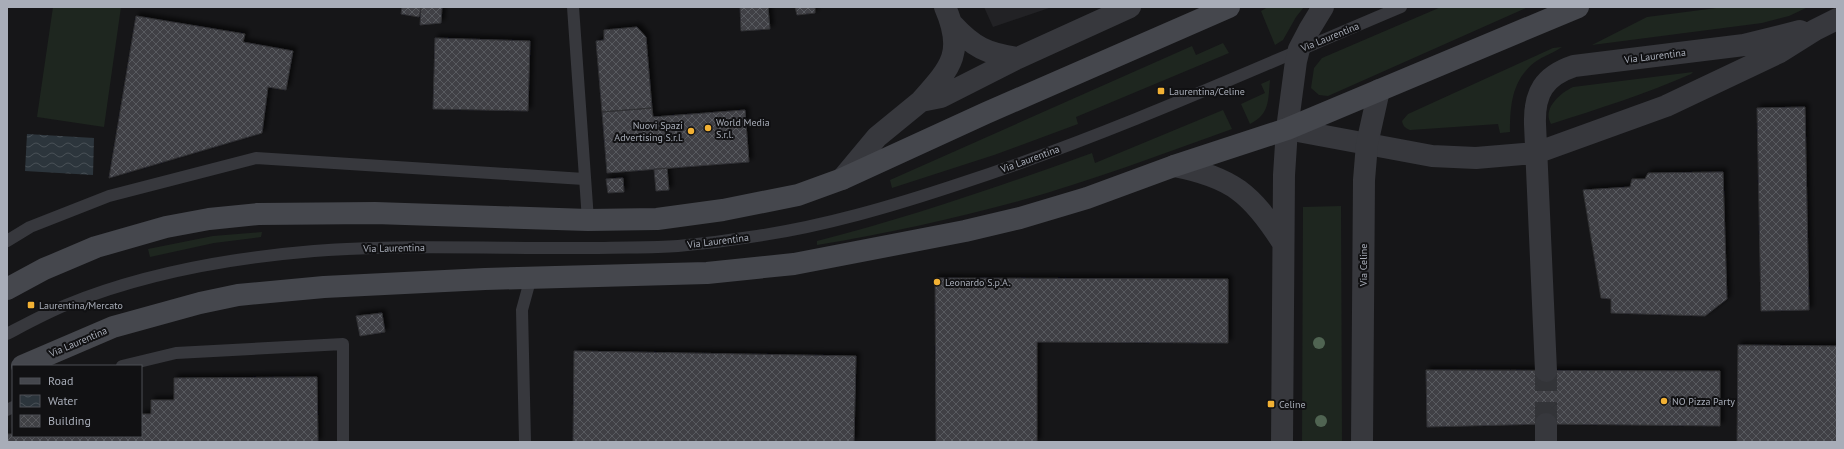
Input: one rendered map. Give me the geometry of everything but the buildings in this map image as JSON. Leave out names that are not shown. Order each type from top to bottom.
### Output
[{"type":"main road","points":[[7,289],[44,269],[96,247],[166,227],[209,219],[258,214],[374,213],[588,220],[657,219],[712,212],[798,195],[842,179],[986,113],[1229,7]]},
{"type":"main road","name":"Via Laurentina","points":[[24,365],[113,327],[200,303],[238,295],[324,287],[531,277],[707,273],[794,264],[1020,218],[1087,198],[1174,166],[1287,129],[1558,12],[1578,7]]},
{"type":"street","points":[[921,101],[941,97],[1018,58],[1130,7]]},
{"type":"street","points":[[1282,442],[1284,175],[1287,129],[1293,71],[1299,49],[1323,7]]},
{"type":"street","points":[[948,15],[964,37],[975,46],[989,53],[1018,58]]},
{"type":"street","points":[[842,179],[877,137],[921,101],[950,66],[954,56],[954,42],[948,15]]},
{"type":"street","name":"Via Laurentina","points":[[1287,129],[1432,156],[1452,158],[1498,158],[1536,152],[1666,106],[1780,52],[1815,30],[1837,19]]},
{"type":"street","name":"Via Laurentina","points":[[1546,371],[1535,115],[1537,99],[1544,85],[1550,78],[1565,69],[1581,65],[1744,44],[1794,32],[1815,30]]},
{"type":"street","name":"Via Celine","points":[[1362,442],[1364,193],[1367,144],[1379,90]]},
{"type":"street","points":[[1174,166],[1214,176],[1235,187],[1263,214],[1283,242]]},
{"type":"lane","points":[[573,7],[588,220]]},
{"type":"lane","name":"Via Laurentina","points":[[7,334],[63,306],[102,292],[171,273],[243,259],[317,251],[371,248],[678,246],[756,236],[822,224],[912,200],[997,172],[1168,107],[1299,49],[1401,7]]},
{"type":"lane","points":[[7,240],[30,227],[109,196],[256,158],[584,179]]},
{"type":"lane","points":[[525,442],[522,310],[531,277]]},
{"type":"lane","points":[[126,365],[176,353],[343,344],[343,442]]},
{"type":"shaded area","points":[[53,7],[121,7],[104,127],[37,117]]},
{"type":"shaded area","points":[[984,7],[1052,7],[993,27]]},
{"type":"shaded area","points":[[1268,7],[1304,7],[1296,17],[1283,40],[1275,45],[1261,11]]},
{"type":"shaded area","points":[[1441,7],[1528,7],[1328,96],[1319,95],[1311,88],[1314,68],[1322,58]]},
{"type":"shaded area","points":[[1724,7],[1808,7],[1789,16],[1762,23],[1592,45],[1647,17]]},
{"type":"shaded area","points":[[1223,43],[1229,53],[1076,117],[1078,124],[994,155],[892,188],[890,180],[1192,46],[1196,55]]},
{"type":"shaded area","points":[[1562,47],[1535,62],[1521,77],[1512,103],[1510,132],[1500,133],[1498,124],[1410,130],[1403,124],[1402,121],[1408,114],[1553,48]]},
{"type":"shaded area","points":[[1693,72],[1639,95],[1551,124],[1549,113],[1551,107],[1558,97],[1573,87]]},
{"type":"shaded area","points":[[1270,80],[1268,100],[1265,111],[1257,120],[1250,124],[1241,104],[1265,93],[1261,84]]},
{"type":"shaded area","points":[[1223,110],[1232,129],[1100,176],[1019,201],[969,214],[919,226],[817,245],[817,241],[887,222],[956,200],[1092,153],[1095,163]]},
{"type":"shaded area","points":[[1341,206],[1342,442],[1302,442],[1303,207]]},
{"type":"shaded area","points":[[262,232],[261,237],[214,243],[150,257],[148,249],[213,236]]},
{"type":"water","points":[[27,134],[94,138],[93,175],[25,171]]},
{"type":"tunnel","points":[[1546,371],[1546,424]]},
{"type":"place","name":"Laurentina/Celine","points":[[1161,91]]},
{"type":"place","name":"World Media S.r.l.","points":[[708,128]]},
{"type":"place","name":"Nuovi Spazi Advertising S.r.l.","points":[[691,131]]},
{"type":"place","name":"Leonardo S.p.A.","points":[[937,282]]},
{"type":"place","name":"Laurentina/Mercato","points":[[31,305]]},
{"type":"place","name":"NO Pizza Party","points":[[1664,401]]},
{"type":"place","name":"Celine","points":[[1271,404]]}]
